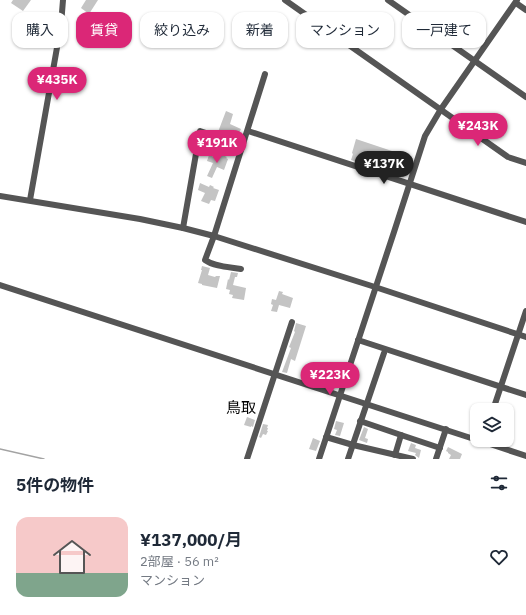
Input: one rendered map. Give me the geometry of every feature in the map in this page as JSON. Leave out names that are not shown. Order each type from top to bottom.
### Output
[{"type":"street","points":[[30,200],[61,25],[63,0]]},
{"type":"street","points":[[285,0],[508,157],[526,163]]},
{"type":"street","points":[[388,0],[526,97]]},
{"type":"street","points":[[319,459],[425,136],[441,109],[516,1],[526,10]]},
{"type":"street","points":[[241,269],[209,263],[205,260],[214,236],[242,145],[248,131],[265,74]]},
{"type":"street","points":[[183,228],[200,131],[242,145]]},
{"type":"street","points":[[248,131],[526,222]]},
{"type":"street","points":[[0,196],[140,218],[214,236],[376,287],[526,337]]},
{"type":"street","points":[[0,285],[339,396],[470,437]]},
{"type":"street","points":[[495,403],[526,311]]},
{"type":"street","points":[[248,459],[292,322]]},
{"type":"street","points":[[358,340],[526,395]]},
{"type":"street","points":[[348,459],[384,353]]},
{"type":"street","points":[[360,421],[440,448]]},
{"type":"street","points":[[436,459],[446,429]]},
{"type":"street","points":[[395,455],[401,435]]},
{"type":"street","points":[[326,437],[413,459]]},
{"type":"street","points":[[500,447],[526,456]]},
{"type":"building","points":[[13,0],[31,0],[23,11],[11,3]]},
{"type":"building","points":[[86,0],[98,0],[90,12],[86,12],[81,8]]},
{"type":"building","points":[[226,111],[233,114],[230,124],[241,129],[235,138],[218,132]]},
{"type":"building","points":[[356,139],[412,157],[413,158],[408,172],[402,170],[400,176],[351,160]]},
{"type":"building","points":[[220,154],[228,159],[224,170],[217,167],[212,178],[207,176],[213,163],[207,161],[209,155],[219,159]]},
{"type":"building","points":[[200,183],[209,187],[210,185],[219,190],[215,201],[211,200],[209,204],[201,201],[205,193],[198,190]]},
{"type":"building","points":[[202,266],[210,268],[208,275],[215,277],[220,276],[217,288],[198,283]]},
{"type":"building","points":[[231,272],[238,273],[237,277],[235,277],[233,285],[246,288],[244,300],[232,298],[233,295],[229,294],[230,290],[226,289]]},
{"type":"building","points":[[279,291],[283,292],[282,294],[293,298],[290,308],[279,305],[277,312],[271,311],[273,305],[271,304],[272,299],[276,300]]},
{"type":"building","points":[[296,323],[306,326],[295,361],[291,359],[287,373],[282,372],[291,348],[289,347],[295,332]]},
{"type":"building","points":[[247,417],[255,420],[253,427],[244,425]]},
{"type":"building","points":[[336,421],[344,423],[340,436],[335,435],[337,430],[334,429]]},
{"type":"building","points":[[263,424],[268,425],[268,431],[266,435],[263,434],[261,438],[259,437]]},
{"type":"building","points":[[364,427],[368,429],[365,438],[368,439],[367,443],[359,440]]},
{"type":"building","points":[[313,438],[320,441],[316,451],[309,449]]},
{"type":"building","points":[[411,443],[416,445],[415,448],[421,450],[419,458],[415,455],[416,453],[408,451]]},
{"type":"building","points":[[448,447],[462,454],[460,459],[449,459],[451,455],[446,451]]},
{"type":"waterway","points":[[0,449],[44,459]]},
{"type":"district","name":"鳥取","points":[[241,407]]}]
